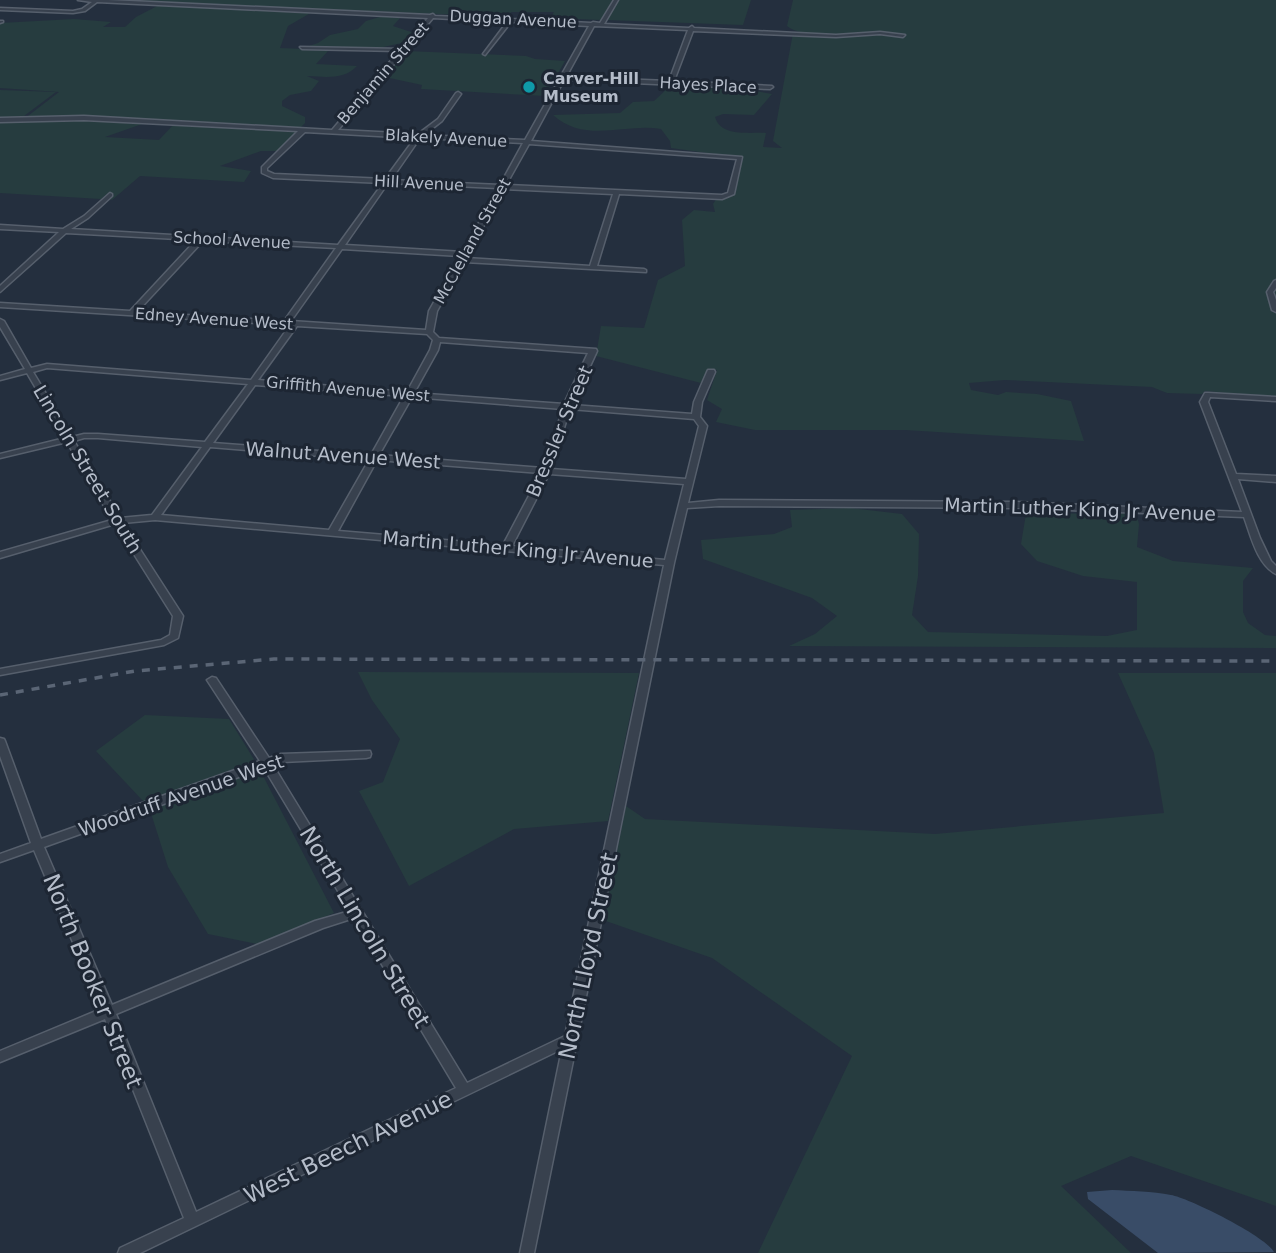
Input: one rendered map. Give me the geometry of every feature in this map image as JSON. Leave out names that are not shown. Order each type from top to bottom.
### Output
[{"type":"street","name":"Duggan Avenue","points":[[80,0],[692,27],[836,36],[874,33],[902,36]]},
{"type":"street","points":[[602,23],[616,0]]},
{"type":"street","points":[[0,9],[76,12],[97,1]]},
{"type":"street","name":"Benjamin Street","points":[[333,131],[433,15]]},
{"type":"street","points":[[485,54],[511,19]]},
{"type":"street","name":"McClelland Street","points":[[429,332],[433,312],[593,23]]},
{"type":"street","points":[[671,83],[692,27]]},
{"type":"street","points":[[302,48],[403,50]]},
{"type":"street","name":"Hayes Place","points":[[562,78],[770,87]]},
{"type":"street","points":[[285,324],[419,136],[440,120],[458,94]]},
{"type":"street","name":"Blakely Avenue","points":[[0,120],[83,118],[527,142],[740,158],[731,194],[728,196],[617,192]]},
{"type":"street","name":"Hill Avenue","points":[[303,130],[264,168],[264,172],[273,176],[617,192]]},
{"type":"street","points":[[593,268],[617,192]]},
{"type":"street","points":[[0,290],[64,231],[86,217],[110,195]]},
{"type":"street","name":"School Avenue","points":[[0,227],[339,246],[644,271]]},
{"type":"street","points":[[131,314],[202,238]]},
{"type":"street","points":[[1276,282],[1270,292],[1276,310]]},
{"type":"street","name":"Edney Avenue West","points":[[0,305],[429,332]]},
{"type":"street","name":"Lincoln Street South","points":[[0,321],[117,521],[178,616],[175,636],[164,642],[0,672]]},
{"type":"street","points":[[155,516],[295,324]]},
{"type":"street","points":[[332,533],[434,350],[437,340],[429,332]]},
{"type":"street","name":"Bressler Street","points":[[437,340],[593,351],[568,405],[547,471],[506,549]]},
{"type":"street","name":"Griffith Avenue West","points":[[0,378],[47,366],[696,417]]},
{"type":"street","points":[[682,506],[703,426],[696,417],[698,402],[711,372]]},
{"type":"street","points":[[1276,399],[1208,395],[1204,405],[1267,562],[1276,571]]},
{"type":"street","name":"Walnut Avenue West","points":[[0,457],[71,439],[98,436],[688,482]]},
{"type":"street","points":[[1233,476],[1276,479]]},
{"type":"street","name":"Martin Luther King Jr Avenue","points":[[0,555],[117,521],[155,516],[668,563],[682,506],[719,503],[1017,505],[1248,515]]},
{"type":"street","name":"North Lloyd Street","points":[[527,1253],[668,563]]},
{"type":"street","name":"North Lincoln Street","points":[[212,680],[266,762],[465,1091]]},
{"type":"street","name":"North Booker Street","points":[[0,741],[37,845],[108,1012],[191,1220]]},
{"type":"street","name":"Woodruff Avenue West","points":[[0,858],[266,762],[281,758],[366,754]]},
{"type":"street","points":[[0,1057],[319,924],[357,913]]},
{"type":"street","name":"West Beech Avenue","points":[[125,1253],[571,1039]]},
{"type":"green space","points":[[107,0],[613,0],[601,20],[550,18],[554,12],[511,12],[509,17]]},
{"type":"green space","points":[[619,0],[751,0],[743,25],[607,20]]},
{"type":"green space","points":[[793,0],[1276,0],[1276,397],[1205,391],[1202,394],[1167,393],[1152,387],[1005,380],[969,383],[971,390],[998,395],[1006,392],[1037,394],[1071,401],[1084,441],[905,430],[755,430],[716,422],[722,409],[707,400],[717,370],[708,369],[701,383],[596,356],[601,326],[644,328],[658,280],[685,266],[682,220],[694,210],[715,212],[713,204],[717,198],[734,195],[743,158],[671,148],[670,141],[661,129],[592,131],[565,124],[553,115],[620,113],[633,102],[654,101],[669,87],[733,87],[772,94],[754,115],[723,114],[715,117],[718,123],[729,131],[766,133],[763,147],[782,148],[773,141],[793,33],[835,37],[874,34],[810,34],[787,26]]},
{"type":"green space","points":[[161,4],[314,11],[288,26],[280,48],[329,50],[316,64],[357,66],[340,76],[307,76],[319,81],[311,91],[290,95],[282,101],[282,106],[305,117],[305,123],[300,128],[85,116],[24,119],[59,92],[0,88],[0,23],[74,19],[111,22],[103,27],[125,27],[136,17]]},
{"type":"green space","points":[[383,16],[400,18],[393,26],[414,33],[406,42],[379,48],[306,47],[330,35],[358,29],[366,21]]},
{"type":"green space","points":[[406,51],[526,56],[565,61],[545,96],[421,89],[422,85],[385,77]]},
{"type":"green space","points":[[0,90],[56,92],[20,119],[0,118]]},
{"type":"green space","points":[[71,119],[145,123],[105,137],[159,140],[174,124],[298,131],[278,151],[261,151],[220,166],[251,171],[244,182],[140,176],[112,200],[109,199],[114,194],[108,193],[101,199],[0,193],[0,121]]},
{"type":"green space","points":[[851,508],[902,514],[919,534],[918,576],[912,615],[928,632],[1107,636],[1137,630],[1137,582],[1083,576],[1037,561],[1021,544],[1026,514],[1136,513],[1139,524],[1137,547],[1173,561],[1253,568],[1243,581],[1243,612],[1248,623],[1265,635],[1276,636],[1276,648],[789,646],[815,634],[837,616],[812,598],[703,559],[701,540],[774,534],[792,527],[790,510]]},
{"type":"green space","points":[[358,672],[639,673],[608,821],[514,829],[409,886],[359,791],[383,782],[400,739],[372,700]]},
{"type":"green space","points":[[1118,673],[1276,673],[1276,1206],[1131,1156],[1061,1186],[1131,1253],[758,1253],[852,1056],[712,958],[603,920],[626,806],[645,819],[935,834],[1164,813],[1154,753]]},
{"type":"green space","points":[[145,715],[229,719],[255,761],[144,802],[96,751]]},
{"type":"green space","points":[[260,770],[334,913],[257,944],[208,934],[168,867],[150,810]]},
{"type":"water","points":[[1112,1190],[1156,1193],[1180,1198],[1243,1228],[1274,1252],[1158,1253],[1088,1199],[1087,1192]]},
{"type":"railway","points":[[0,695],[135,671],[274,659],[1276,661]]},
{"type":"place","name":"Carver-Hill Museum","points":[[529,87]]}]
